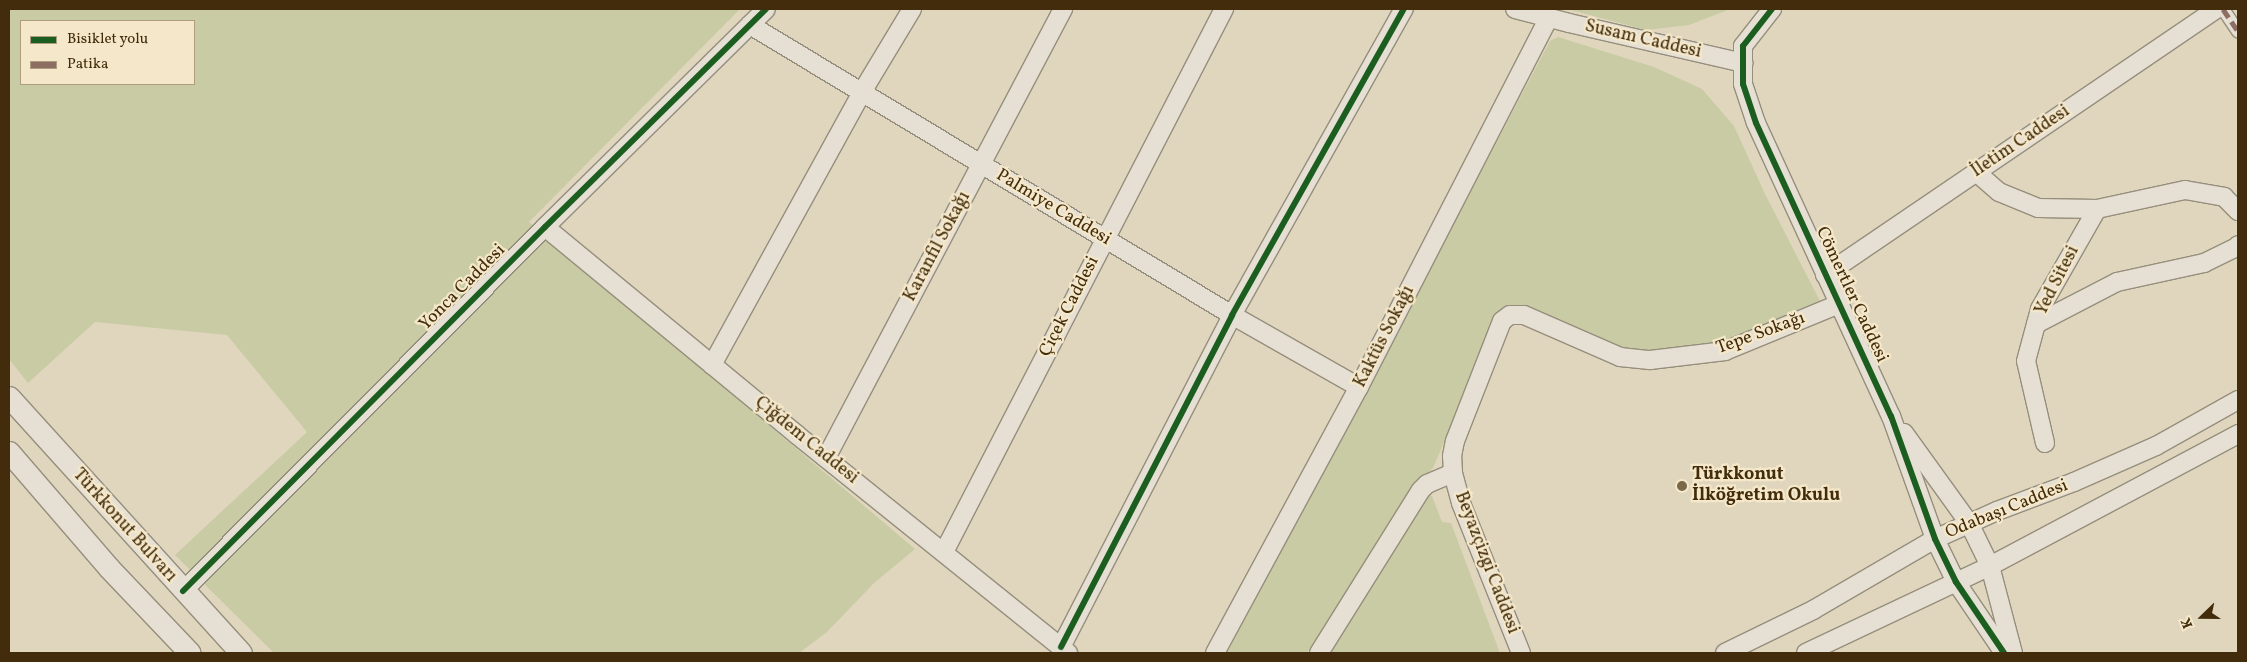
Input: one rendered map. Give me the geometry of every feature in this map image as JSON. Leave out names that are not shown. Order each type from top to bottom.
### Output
[{"type":"street","name":"Yonca Caddesi","points":[[183,591],[545,227],[766,9]]},
{"type":"street","points":[[712,364],[862,92],[912,9]]},
{"type":"street","name":"Karanfil Sokağı","points":[[826,458],[1063,9]]},
{"type":"street","name":"Çiçek Caddesi","points":[[944,552],[1224,9]]},
{"type":"street","points":[[1065,650],[1232,315],[1404,9]]},
{"type":"street","name":"Susam Caddesi","points":[[1515,9],[1743,63]]},
{"type":"street","name":"Cömertler Caddesi","points":[[1772,9],[1743,46],[1743,84],[1756,123],[1891,416],[1935,539],[1956,582],[2004,653]]},
{"type":"street","name":"İletim Caddesi","points":[[1825,275],[2216,9]]},
{"type":"street","points":[[2223,9],[2238,31]]},
{"type":"street","name":"Kaktüs Sokağı","points":[[1215,653],[1359,387],[1549,18]]},
{"type":"street","name":"Palmiye Caddesi","points":[[750,25],[1232,315],[1359,387]]},
{"type":"street","points":[[1976,172],[1999,192],[2038,208],[2097,208],[2185,190],[2224,197],[2238,211]]},
{"type":"street","name":"Yed Sitesi","points":[[2044,444],[2026,362],[2040,309],[2097,208]]},
{"type":"street","name":"Çiğdem Caddesi","points":[[545,227],[826,458],[1065,650]]},
{"type":"street","points":[[2036,324],[2117,282],[2204,263],[2237,247],[2238,244]]},
{"type":"street","name":"Tepe Sokağı","points":[[1510,315],[1524,315],[1620,357],[1650,360],[1725,351],[1839,304]]},
{"type":"street","name":"Beyazçizgi Caddesi","points":[[1510,315],[1502,321],[1455,442],[1452,456],[1453,473],[1461,503],[1520,653]]},
{"type":"street","name":"Türkkonut Bulvarı","points":[[9,396],[183,591],[241,653]]},
{"type":"street","name":"Odabaşı Caddesi","points":[[1725,653],[1813,610],[1935,539],[1969,523],[2074,482],[2156,446],[2238,400]]},
{"type":"street","name":"Cömertler Caddesi","points":[[1891,416],[1969,523],[1990,566],[2013,653]]},
{"type":"street","name":"Odabaşı Caddesi","points":[[1806,653],[1990,566],[2238,434]]},
{"type":"street","points":[[9,452],[109,568],[190,653]]},
{"type":"street","points":[[1319,653],[1421,490],[1427,484],[1453,473]]},
{"type":"green space","points":[[9,9],[740,9],[529,222],[915,549],[874,583],[827,632],[799,653],[274,653],[175,555],[307,432],[227,335],[95,322],[28,383],[9,359]]},
{"type":"green space","points":[[1567,9],[1730,9],[1689,25],[1646,30]]},
{"type":"green space","points":[[1558,37],[1654,67],[1702,89],[1734,126],[1765,194],[1822,305],[1718,345],[1632,354],[1512,306],[1498,316],[1433,468],[1389,525],[1307,653],[1227,653],[1550,41]]},
{"type":"green space","points":[[1428,495],[1432,496],[1442,522],[1451,523],[1500,653],[1326,653]]},
{"type":"marked path","points":[[2223,9],[2238,31]]},
{"type":"cycle path","points":[[183,591],[545,227],[766,9]]},
{"type":"cycle path","points":[[1061,647],[1232,315],[1404,9]]},
{"type":"cycle path","points":[[1772,9],[1743,46],[1743,84],[1756,123],[1891,416],[1935,539],[1956,582],[2004,653]]},
{"type":"place","name":"Türkkonut İlköğretim Okulu","points":[[1682,486]]}]
